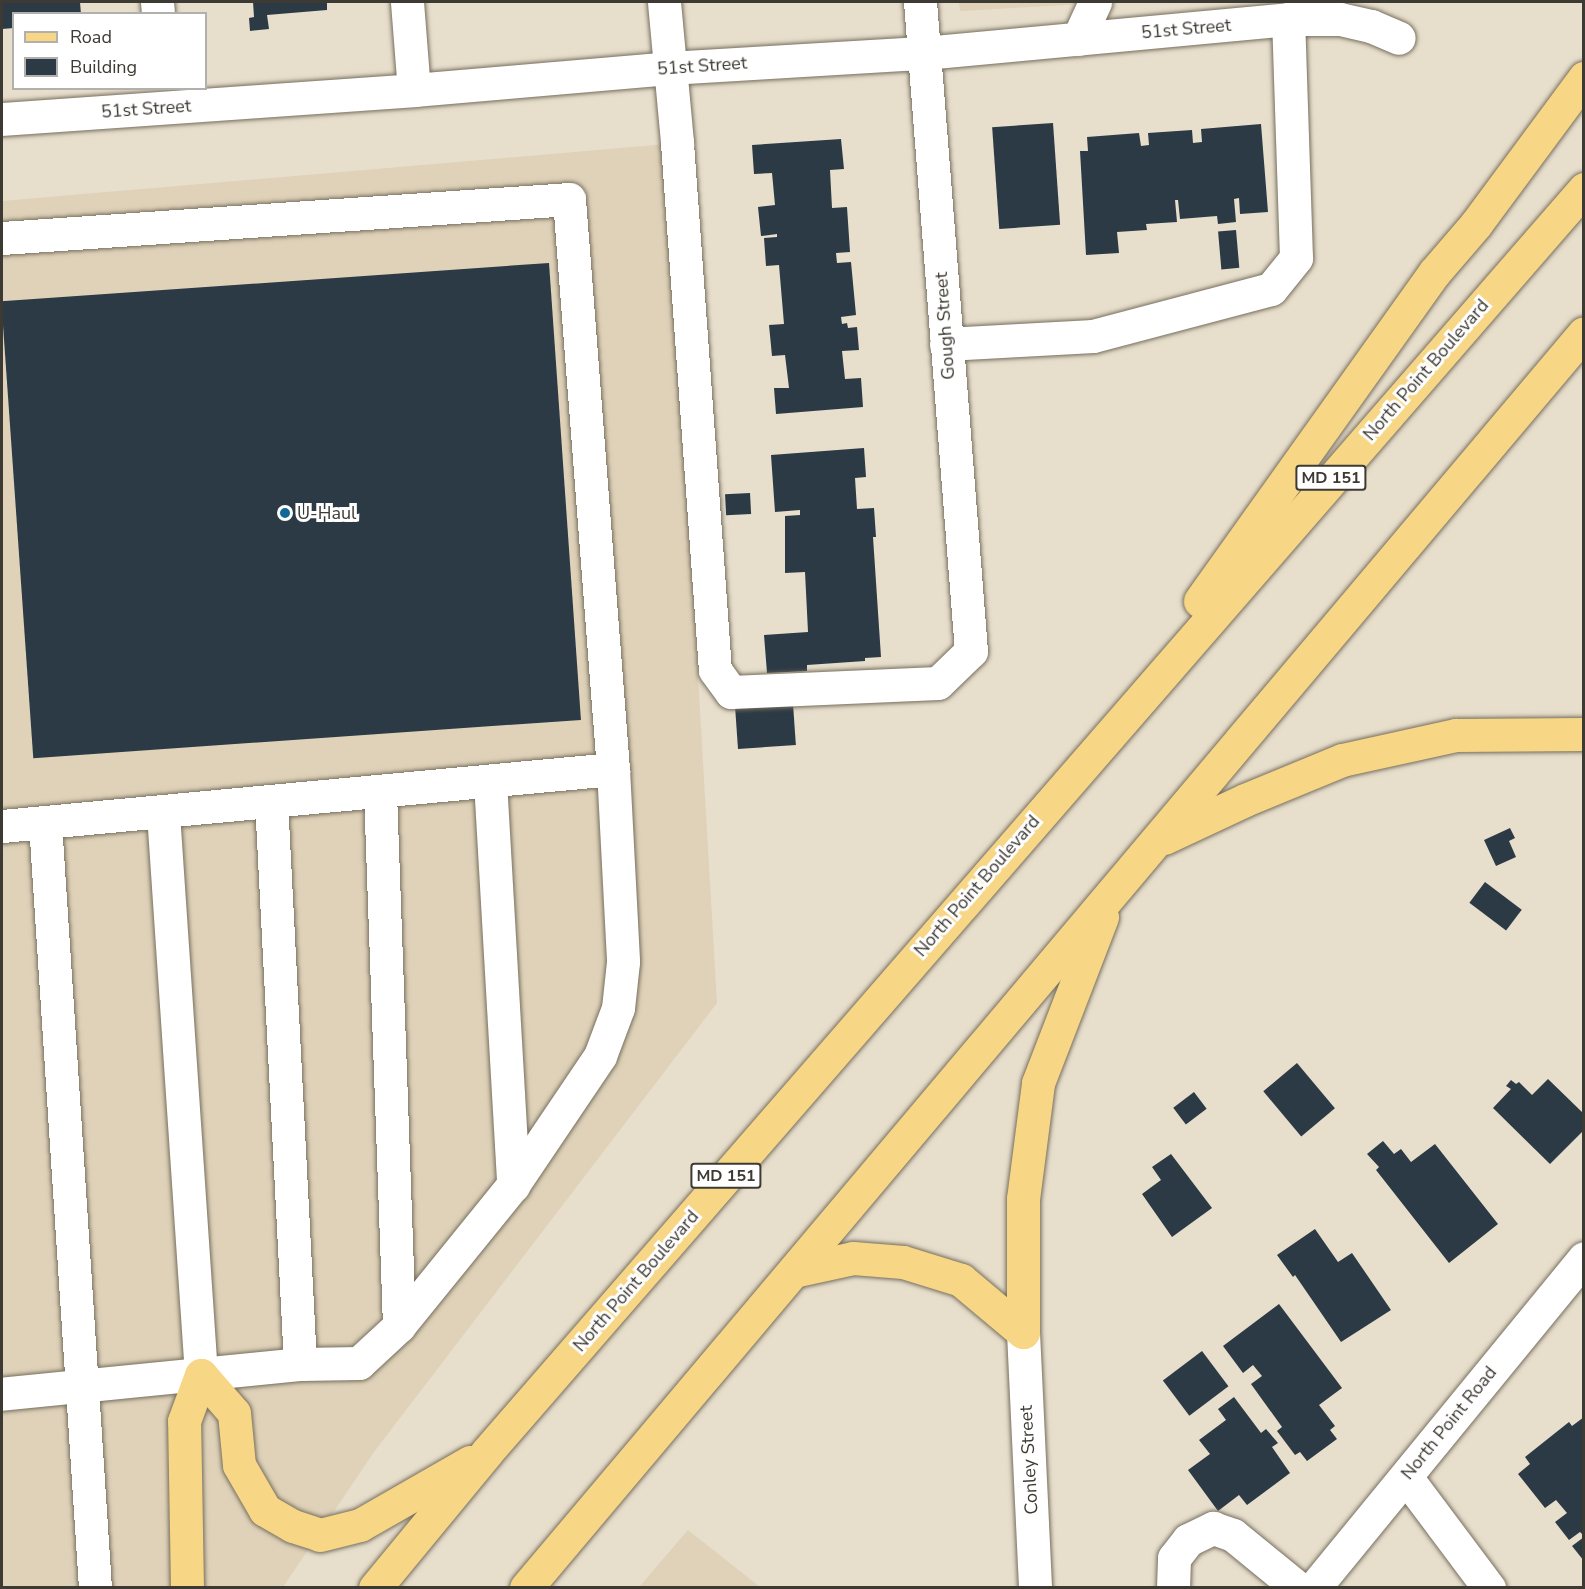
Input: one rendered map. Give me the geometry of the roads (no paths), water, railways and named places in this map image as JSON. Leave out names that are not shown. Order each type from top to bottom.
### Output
[{"type":"main road","points":[[1080,768],[1434,273],[1476,224],[1584,78]]},
{"type":"main road","name":"North Point Boulevard","points":[[375,1587],[487,1452],[1584,189]]},
{"type":"main road","points":[[526,1587],[1584,333]]},
{"type":"main road","points":[[1155,843],[1245,800],[1342,760],[1456,735],[1584,734]]},
{"type":"main road","points":[[1023,1332],[1023,1199],[1038,1083],[1111,893]]},
{"type":"main road","points":[[794,1271],[853,1258],[903,1262],[961,1280],[1023,1332]]},
{"type":"main road","points":[[187,1587],[184,1421],[201,1375],[234,1413],[239,1465],[265,1510],[293,1526],[320,1535],[360,1525],[487,1452]]},
{"type":"street","points":[[407,2],[414,90]]},
{"type":"street","points":[[664,2],[669,68]]},
{"type":"street","name":"Gough Street","points":[[669,68],[677,143],[715,670],[731,692],[938,683],[971,651],[920,2]]},
{"type":"street","points":[[1078,39],[1095,2]]},
{"type":"street","name":"51st Street","points":[[2,119],[164,98],[414,90],[669,68],[924,53],[1078,39],[1218,14],[1288,19],[1340,19],[1371,26],[1399,39]]},
{"type":"street","points":[[946,344],[1093,336],[1270,289],[1296,258],[1288,19]]},
{"type":"street","points":[[2,238],[569,199],[613,770],[623,962],[618,1008],[600,1056],[513,1185],[399,1326],[359,1363],[300,1364],[2,1394]]},
{"type":"street","points":[[2,826],[613,770]]},
{"type":"street","points":[[490,782],[513,1185]]},
{"type":"street","points":[[380,792],[399,1326]]},
{"type":"street","points":[[271,801],[300,1364]]},
{"type":"street","points":[[163,813],[201,1375]]},
{"type":"street","points":[[45,823],[95,1587]]},
{"type":"street","name":"North Point Road","points":[[1314,1587],[1582,1265]]},
{"type":"street","name":"Conley Street","points":[[1023,1332],[1035,1587]]},
{"type":"street","points":[[1406,1477],[1490,1587]]},
{"type":"street","points":[[1173,1587],[1174,1558],[1188,1540],[1213,1528],[1233,1535],[1298,1587]]},
{"type":"place","name":"U-Haul","points":[[285,513]]}]
